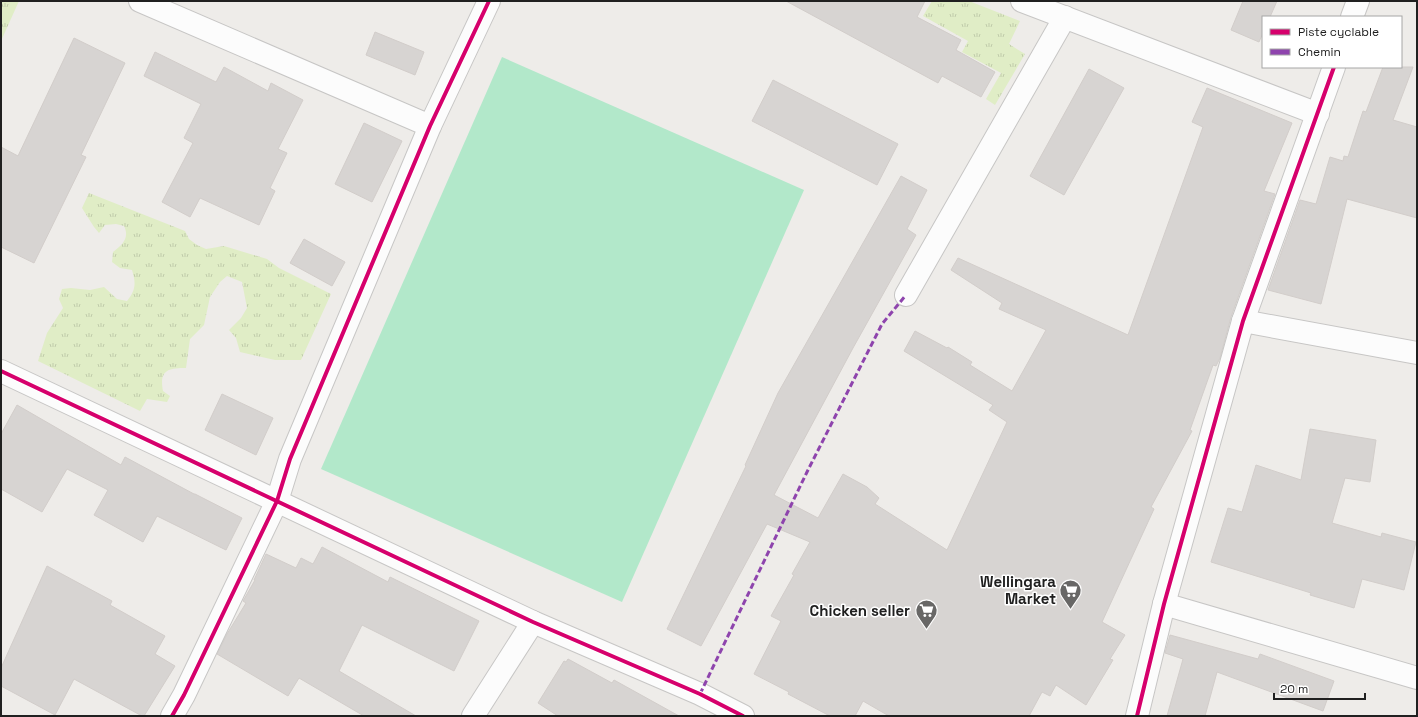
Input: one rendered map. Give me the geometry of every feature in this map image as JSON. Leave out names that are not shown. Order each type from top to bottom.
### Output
[{"type":"street","points":[[140,1],[430,126]]},
{"type":"street","points":[[172,716],[184,695],[277,501],[290,459],[430,126],[489,1]]},
{"type":"street","points":[[1022,1],[1318,114]]},
{"type":"street","points":[[1352,16],[1358,1]]},
{"type":"street","points":[[906,295],[1065,17]]},
{"type":"street","points":[[1137,716],[1164,604],[1243,321],[1334,68]]},
{"type":"street","points":[[1243,321],[1417,353]]},
{"type":"street","points":[[1,371],[533,622],[700,694],[743,716]]},
{"type":"street","points":[[1164,604],[1417,678]]},
{"type":"street","points":[[473,716],[533,622]]},
{"type":"green space","points":[[1,1],[19,1],[1,41]]},
{"type":"green space","points":[[932,1],[969,1],[1020,21],[1009,44],[1025,54],[995,105],[986,99],[1001,73],[962,52],[968,41],[923,16]]},
{"type":"green space","points":[[502,57],[804,190],[622,602],[321,469]]},
{"type":"green space","points":[[89,193],[185,231],[189,239],[206,249],[224,246],[267,259],[279,268],[331,294],[301,360],[275,360],[240,352],[236,338],[229,330],[241,318],[247,308],[242,282],[227,276],[220,282],[210,297],[204,325],[190,339],[186,368],[170,370],[164,374],[162,379],[163,391],[170,396],[167,402],[147,399],[140,411],[38,361],[47,333],[63,308],[59,299],[62,289],[71,288],[90,290],[104,287],[117,299],[127,301],[134,290],[135,283],[132,270],[120,268],[112,262],[113,252],[126,238],[126,230],[124,226],[116,224],[105,225],[99,233],[82,208]]},
{"type":"building","points":[[786,1],[925,1],[917,17],[961,40],[956,50],[995,72],[981,97],[942,76],[938,83]]},
{"type":"building","points":[[1243,1],[1277,1],[1270,16],[1262,16],[1262,35],[1259,42],[1231,30]]},
{"type":"building","points":[[375,32],[424,52],[415,75],[366,55]]},
{"type":"building","points":[[74,38],[125,63],[81,155],[86,157],[34,263],[1,247],[1,147],[18,156]]},
{"type":"building","points":[[155,52],[216,82],[224,67],[268,91],[271,83],[303,100],[278,149],[287,153],[270,188],[275,191],[259,225],[200,198],[190,217],[162,202],[193,143],[184,138],[201,104],[144,76]]},
{"type":"building","points":[[1413,67],[1393,120],[1417,127],[1417,218],[1347,199],[1321,304],[1268,290],[1300,200],[1316,204],[1330,157],[1343,161],[1344,156],[1348,157],[1363,111],[1366,112],[1383,68]]},
{"type":"building","points":[[1089,69],[1124,88],[1064,195],[1030,176]]},
{"type":"building","points":[[773,80],[898,144],[877,185],[752,121]]},
{"type":"building","points":[[1207,88],[1292,123],[1264,191],[1275,194],[1231,317],[1220,358],[1216,366],[1213,365],[1190,430],[1192,431],[1151,507],[1154,509],[1102,622],[1125,635],[1110,659],[1113,660],[1086,705],[1056,685],[1050,696],[1042,692],[1029,716],[889,716],[863,701],[855,716],[830,716],[788,694],[789,692],[754,674],[781,621],[771,616],[794,575],[792,574],[810,542],[767,524],[701,646],[667,629],[746,466],[745,465],[778,393],[901,176],[927,190],[907,229],[916,235],[774,495],[818,518],[843,474],[867,487],[879,498],[875,504],[947,550],[1007,422],[989,410],[993,405],[904,351],[915,331],[947,348],[948,347],[972,362],[970,365],[1012,391],[1046,330],[999,309],[1002,303],[951,270],[958,258],[1128,335],[1203,127],[1192,122]]},
{"type":"building","points":[[364,123],[402,141],[372,202],[335,184]]},
{"type":"building","points":[[304,239],[345,262],[332,286],[290,263]]},
{"type":"building","points":[[222,394],[273,418],[256,455],[205,430]]},
{"type":"building","points":[[17,405],[121,465],[125,457],[242,518],[226,550],[157,516],[143,542],[94,515],[108,490],[67,469],[42,512],[1,489],[1,434]]},
{"type":"building","points":[[1310,429],[1376,440],[1370,482],[1345,478],[1332,523],[1381,537],[1382,533],[1416,542],[1404,590],[1362,579],[1354,608],[1211,562],[1228,508],[1242,512],[1256,465],[1301,480]]},
{"type":"building","points":[[322,547],[388,582],[390,577],[479,621],[454,671],[362,625],[339,671],[416,716],[364,716],[299,678],[288,696],[217,654],[246,603],[243,601],[255,580],[266,554],[296,568],[301,558],[313,564]]},
{"type":"building","points":[[47,566],[112,601],[110,605],[165,636],[155,654],[175,666],[144,716],[74,679],[55,715],[1,686],[1,668]]},
{"type":"building","points":[[1170,635],[1258,659],[1260,654],[1334,681],[1323,711],[1217,672],[1205,716],[1167,716],[1183,659],[1165,653]]},
{"type":"building","points":[[568,659],[612,683],[614,680],[679,716],[558,716],[538,703],[564,661],[566,662]]},
{"type":"marked path","points":[[700,694],[807,472],[882,324],[906,295]]},
{"type":"cycle path","points":[[172,716],[184,695],[277,501],[290,459],[430,126],[489,1]]},
{"type":"cycle path","points":[[1137,716],[1164,604],[1243,321],[1334,68]]},
{"type":"cycle path","points":[[1,371],[533,622],[700,694],[743,716]]},
{"type":"place","name":"Wellingara Market","points":[[1071,610]]},
{"type":"place","name":"Chicken seller","points":[[926,630]]}]
